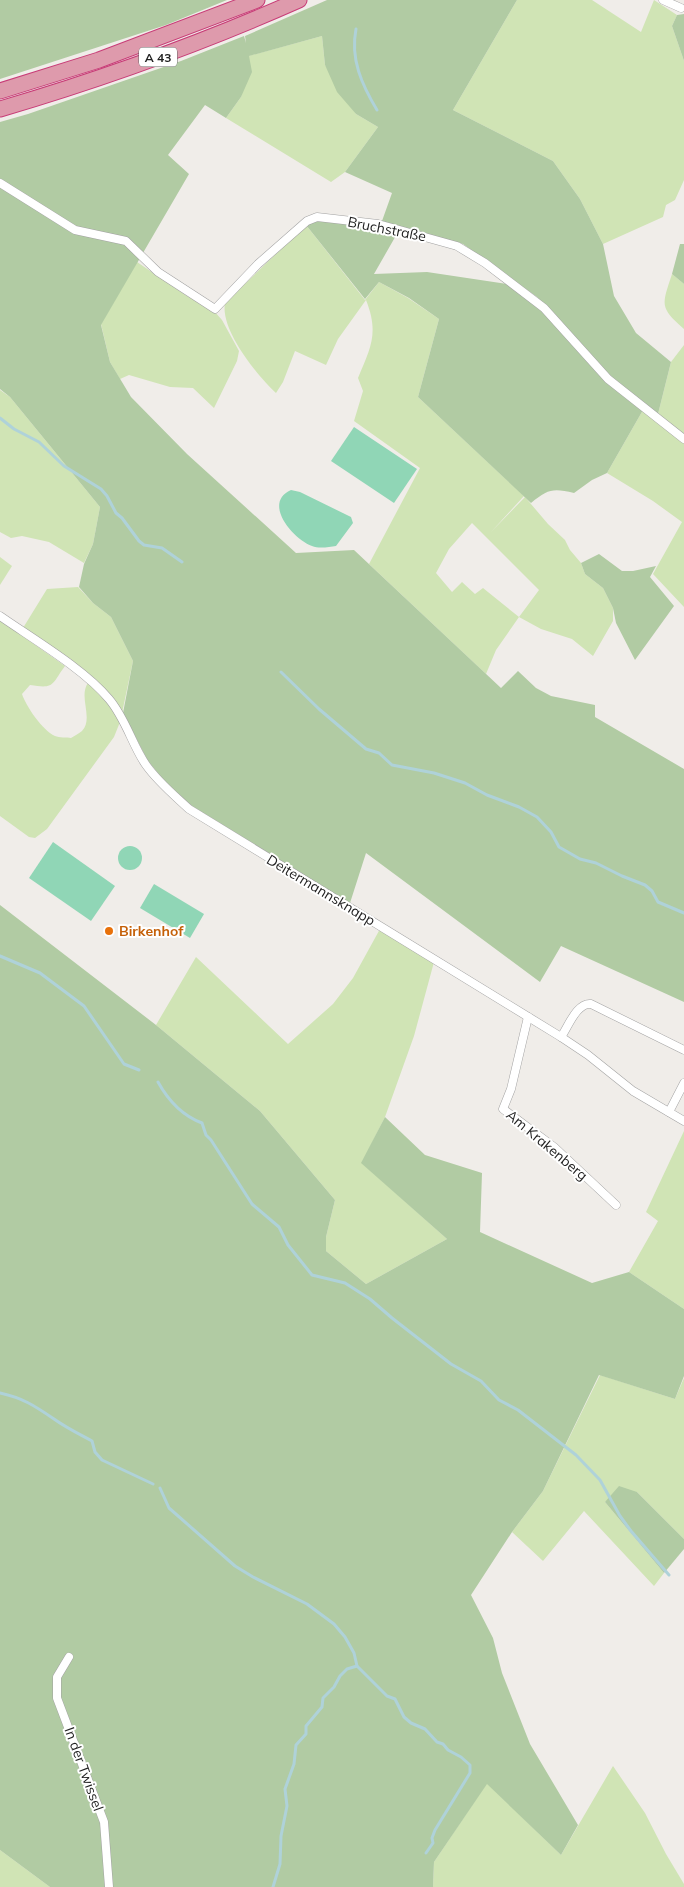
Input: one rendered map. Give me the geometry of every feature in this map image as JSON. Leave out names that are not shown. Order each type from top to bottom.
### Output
[{"type":"highway","name":"A 43","points":[[4,90],[108,57],[257,0]]},
{"type":"highway","name":"A 43","points":[[6,107],[95,80],[181,49],[299,0]]},
{"type":"street","points":[[663,0],[683,9]]},
{"type":"street","name":"Bruchstraße","points":[[0,183],[75,230],[126,241],[158,272],[215,309],[258,264],[307,221],[317,217],[378,224],[457,246],[485,263],[544,308],[608,379],[684,439]]},
{"type":"street","name":"Deitermannsknapp","points":[[0,616],[90,680],[104,693],[120,715],[145,764],[159,781],[189,809],[528,1017],[588,1055],[633,1090],[684,1120]]},
{"type":"street","points":[[561,1038],[581,1006],[591,1004],[684,1050]]},
{"type":"street","name":"Am Krakenberg","points":[[528,1017],[511,1089],[503,1109],[554,1147],[616,1205]]},
{"type":"street","points":[[669,1112],[684,1083]]},
{"type":"street","name":"In der Twissel","points":[[69,1657],[57,1676],[57,1698],[104,1822],[109,1887]]},
{"type":"green space","points":[[0,0],[227,0],[166,25],[0,79]]},
{"type":"green space","points":[[327,0],[517,0],[453,110],[553,161],[580,199],[603,244],[614,296],[636,333],[671,362],[658,414],[603,371],[537,297],[463,244],[382,221],[392,193],[345,172],[378,127],[356,114],[337,92],[325,65],[322,36],[249,56],[252,72],[241,97],[226,118],[205,105],[168,155],[189,174],[101,325],[110,362],[131,397],[187,454],[296,553],[354,550],[501,688],[518,671],[536,688],[551,696],[595,705],[595,717],[684,769],[684,1002],[561,946],[540,982],[366,853],[350,903],[192,806],[166,783],[148,761],[123,713],[133,661],[111,617],[93,603],[79,587],[84,564],[93,544],[100,507],[10,397],[0,389],[0,122],[181,61],[244,36],[246,43],[245,36]]},
{"type":"green space","points":[[517,0],[592,0],[641,32],[654,0],[677,15],[672,26],[684,61],[684,180],[675,200],[666,205],[663,217],[603,244],[580,199],[553,161],[453,110]]},
{"type":"green space","points":[[684,14],[684,61],[672,26],[677,15]]},
{"type":"green space","points":[[322,36],[325,65],[356,114],[378,127],[345,172],[331,182],[226,118],[241,97],[248,56]]},
{"type":"green space","points":[[322,220],[385,228],[398,232],[374,274],[427,272],[507,284],[539,308],[607,382],[643,410],[607,473],[592,480],[574,493],[561,490],[551,491],[531,503],[418,397],[439,319],[409,298],[379,282],[365,299],[306,225]]},
{"type":"green space","points":[[306,225],[365,300],[379,282],[408,298],[439,319],[418,397],[524,496],[491,532],[525,497],[548,524],[565,540],[570,550],[581,563],[585,574],[603,588],[613,608],[613,621],[593,656],[572,639],[541,629],[519,617],[496,650],[486,674],[369,564],[420,468],[354,421],[363,391],[358,378],[370,348],[373,331],[366,300],[338,339],[326,365],[295,351],[283,382],[276,393],[250,364],[234,339],[225,314],[225,303]],"holes":[[[472,523],[539,590],[519,617],[483,588],[475,594],[462,582],[452,592],[436,573],[449,549]]]},
{"type":"green space","points":[[680,244],[684,244],[684,284],[672,274]]},
{"type":"green space","points":[[137,262],[187,296],[214,311],[222,320],[239,351],[237,361],[214,408],[193,388],[170,387],[129,375],[120,379],[110,362],[101,324]]},
{"type":"green space","points":[[672,274],[684,284],[684,329],[670,315],[665,305],[666,293]]},
{"type":"green space","points":[[684,345],[684,436],[658,414],[671,362]]},
{"type":"green space","points":[[0,390],[10,397],[100,507],[93,544],[84,563],[49,542],[22,536],[11,538],[0,532]]},
{"type":"green space","points":[[643,410],[684,443],[684,607],[653,574],[682,522],[653,501],[607,473]]},
{"type":"green space","points":[[354,427],[417,469],[394,503],[331,461]]},
{"type":"green space","points":[[291,490],[300,492],[351,517],[353,523],[336,546],[321,548],[312,546],[304,542],[289,529],[280,512],[279,503],[283,496]]},
{"type":"green space","points":[[599,554],[622,571],[633,571],[656,566],[650,577],[674,606],[635,660],[616,623],[613,608],[603,588],[585,574],[581,563]]},
{"type":"green space","points":[[0,557],[12,566],[0,585]]},
{"type":"green space","points":[[78,587],[93,603],[111,617],[133,661],[122,713],[115,701],[23,628],[47,589]]},
{"type":"green space","points":[[0,620],[65,666],[52,684],[48,686],[30,685],[22,694],[27,705],[45,729],[57,737],[71,738],[82,731],[87,720],[85,689],[88,683],[112,708],[120,722],[114,737],[47,829],[35,838],[29,837],[0,816]]},
{"type":"green space","points":[[53,842],[115,886],[91,921],[29,878]]},
{"type":"green space","points":[[130,846],[135,847],[141,853],[141,863],[135,869],[130,870],[125,869],[119,863],[118,858],[119,853],[125,847]]},
{"type":"green space","points":[[154,884],[204,914],[190,938],[140,908]]},
{"type":"green space","points":[[0,905],[156,1025],[260,1111],[335,1200],[326,1237],[326,1251],[366,1284],[447,1239],[361,1163],[385,1117],[425,1155],[482,1173],[480,1232],[592,1283],[629,1272],[684,1309],[684,1376],[675,1399],[599,1375],[543,1491],[512,1532],[471,1595],[493,1638],[502,1673],[530,1744],[578,1825],[561,1855],[487,1784],[434,1862],[433,1887],[50,1887],[0,1850]]},
{"type":"green space","points":[[380,929],[434,962],[414,1036],[385,1117],[362,1163],[447,1239],[366,1284],[326,1251],[326,1237],[335,1200],[260,1111],[156,1025],[196,957],[288,1044],[333,1004],[353,978]]},
{"type":"green space","points":[[684,1131],[684,1309],[629,1272],[658,1221],[646,1212]]},
{"type":"green space","points":[[600,1375],[675,1399],[684,1378],[684,1539],[637,1492],[605,1502],[664,1573],[654,1586],[584,1511],[543,1561],[512,1532],[543,1491]]},
{"type":"green space","points":[[619,1486],[637,1492],[684,1539],[684,1549],[664,1573],[605,1502]]},
{"type":"green space","points":[[613,1766],[645,1813],[684,1887],[433,1887],[434,1862],[487,1783],[561,1855]]},
{"type":"green space","points":[[0,1850],[50,1887],[0,1887]]},
{"type":"waterway","points":[[356,29],[356,61],[362,81],[377,110]]},
{"type":"waterway","points":[[0,418],[14,429],[39,442],[64,466],[101,489],[116,513],[144,545],[162,548],[182,562]]},
{"type":"waterway","points":[[281,672],[319,709],[366,749],[379,753],[392,765],[434,773],[465,783],[487,795],[519,807],[537,817],[551,832],[559,847],[580,859],[596,863],[645,885],[652,891],[658,902],[684,913]]},
{"type":"waterway","points":[[0,956],[40,973],[84,1006],[124,1064],[139,1070]]},
{"type":"waterway","points":[[158,1082],[177,1107],[202,1123],[206,1135],[252,1204],[279,1227],[288,1245],[312,1275],[345,1283],[370,1299],[451,1364],[481,1381],[499,1400],[518,1410],[576,1455],[600,1480],[620,1516],[669,1575]]},
{"type":"waterway","points":[[0,1393],[35,1406],[63,1425],[92,1441],[95,1452],[102,1460],[153,1484]]},
{"type":"waterway","points":[[160,1488],[169,1508],[235,1566],[307,1604],[334,1624],[345,1637],[354,1653],[357,1666],[387,1696],[395,1699],[404,1717],[411,1723],[425,1729],[437,1742],[443,1744],[448,1750],[461,1757],[470,1765],[470,1773],[435,1830],[432,1838],[433,1843],[426,1853]]},
{"type":"waterway","points":[[273,1887],[280,1864],[281,1836],[287,1806],[285,1789],[294,1764],[296,1745],[306,1734],[306,1726],[322,1707],[323,1698],[347,1669],[357,1666]]},
{"type":"place","name":"Birkenhof","points":[[109,931]]}]
